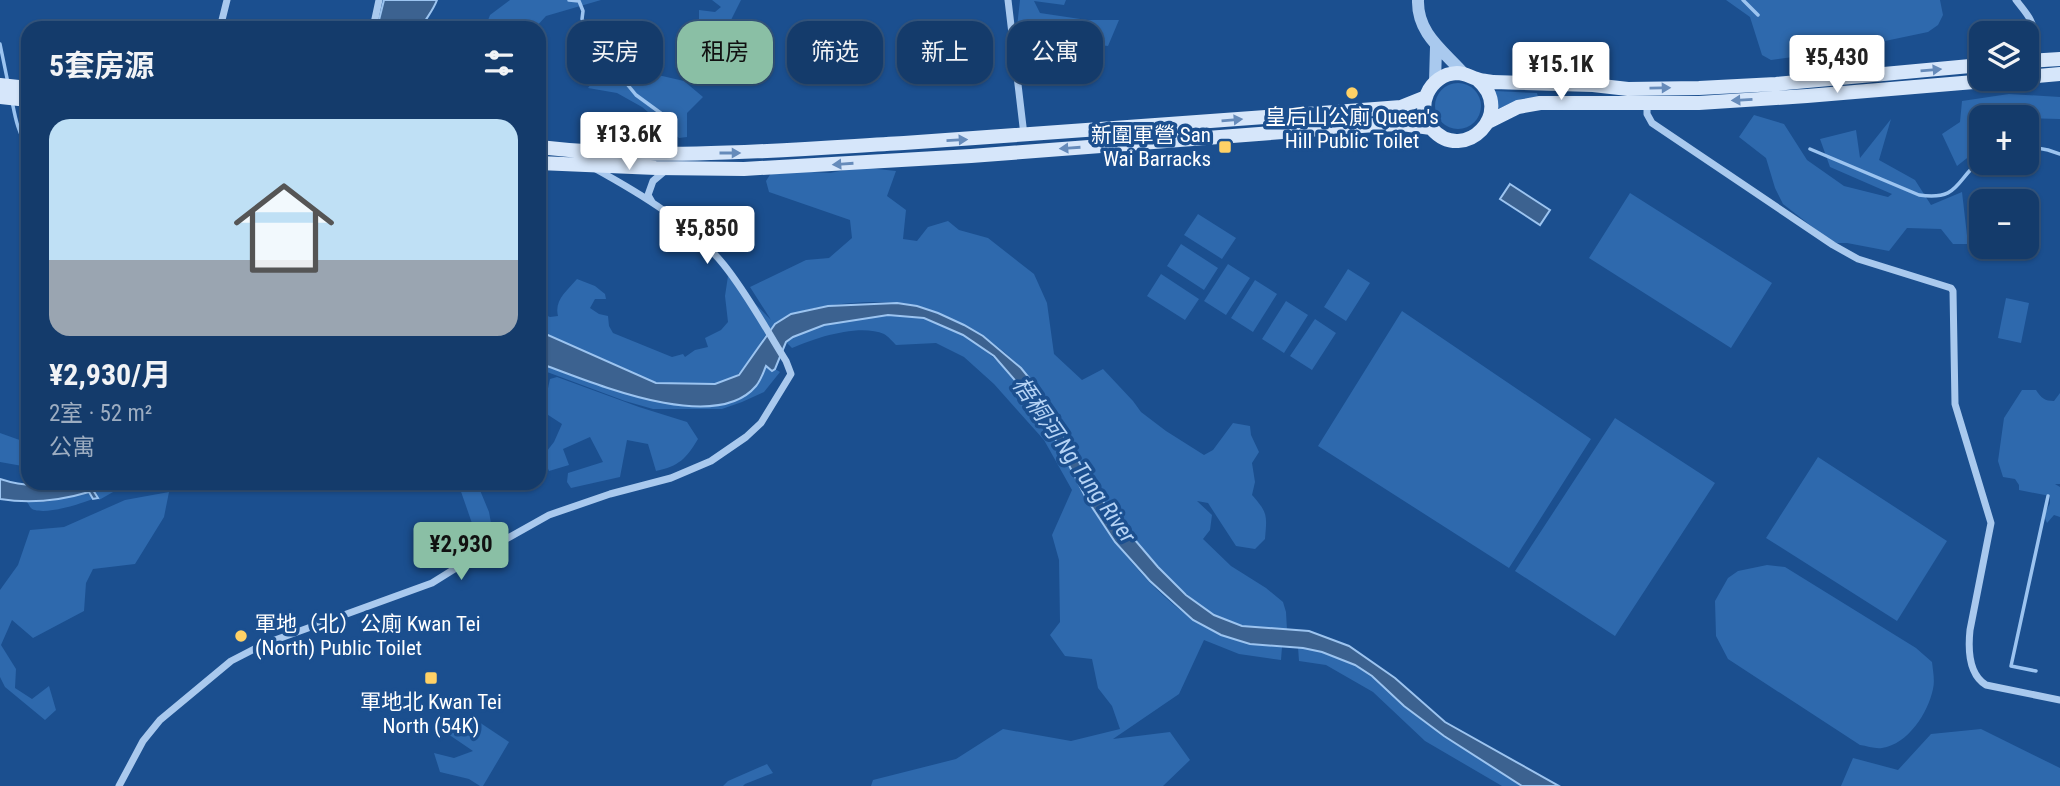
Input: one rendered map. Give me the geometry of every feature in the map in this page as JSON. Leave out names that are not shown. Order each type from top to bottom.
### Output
[{"type":"main road","points":[[2039,60],[2060,59]]},
{"type":"main road","points":[[1969,66],[1706,88],[1629,89],[1450,74],[1435,82],[1426,97],[1425,113],[1432,128],[1444,138],[1464,140],[1477,135],[1488,122],[1518,107],[1540,103],[1699,103],[1969,82]]},
{"type":"main road","points":[[2039,76],[2060,74]]},
{"type":"main road","points":[[1471,77],[1485,87],[1490,97],[1492,108],[1488,122]]},
{"type":"main road","points":[[0,85],[21,87]]},
{"type":"main road","points":[[0,97],[21,99]]},
{"type":"main road","points":[[546,148],[656,153],[745,153],[1024,136],[1401,107],[1426,97]]},
{"type":"main road","points":[[546,163],[668,169],[744,169],[1375,125],[1402,124],[1432,128]]},
{"type":"street","points":[[222,21],[227,0]]},
{"type":"street","points":[[374,21],[379,0]]},
{"type":"street","points":[[1008,0],[1024,136]]},
{"type":"street","points":[[1418,0],[1421,20],[1436,47],[1471,77]]},
{"type":"street","points":[[2016,0],[2031,21]]},
{"type":"street","points":[[1435,82],[1436,47]]},
{"type":"street","points":[[1647,103],[1647,114],[1652,123],[1833,245],[1858,259],[1953,290],[1955,404],[1991,523],[1970,631],[1973,671],[1986,685],[2060,700]]},
{"type":"street","points":[[119,786],[143,741],[160,720],[231,661],[264,644],[432,583],[549,515],[610,494],[671,478],[711,461],[746,437],[764,419],[791,374],[786,361],[739,285],[716,256],[691,232],[652,203],[590,166]]},
{"type":"street","points":[[652,203],[648,195],[651,184],[668,169]]},
{"type":"shaded area","points":[[510,0],[601,0],[546,16],[541,21],[488,21],[490,15]]},
{"type":"shaded area","points":[[712,0],[741,0],[730,21],[699,21],[699,10],[715,12],[721,7]]},
{"type":"shaded area","points":[[1020,0],[1066,0],[1064,5],[1034,1],[1040,13],[1087,20],[1119,20],[1108,46],[1103,45],[1103,21],[1018,21]]},
{"type":"shaded area","points":[[1726,0],[1940,0],[1943,15],[1938,25],[1928,32],[1885,41],[1874,54],[1813,61],[1793,57],[1771,60],[1762,55],[1750,17]]},
{"type":"shaded area","points":[[663,76],[677,79],[677,84],[688,84],[703,97],[687,113],[687,137],[679,138],[642,107],[617,93],[588,88],[591,84],[663,84]]},
{"type":"shaded area","points":[[1458,83],[1474,90],[1481,106],[1474,122],[1458,129],[1442,122],[1435,106],[1442,90]]},
{"type":"shaded area","points":[[1495,91],[1537,93],[1538,97],[1521,99],[1498,109]]},
{"type":"shaded area","points":[[2009,94],[2060,97],[2060,119],[2039,118],[2039,105],[1969,105],[1969,156],[1957,166],[1942,134],[1960,122],[1962,101]]},
{"type":"shaded area","points":[[1754,115],[1784,124],[1807,160],[1844,186],[1888,197],[1892,194],[1830,167],[1820,139],[1856,130],[1860,158],[1891,119],[1879,160],[1915,180],[1931,205],[1962,192],[1968,244],[1953,244],[1941,229],[1907,228],[1889,251],[1833,243],[1783,204],[1766,158],[1739,137]]},
{"type":"shaded area","points":[[859,167],[896,171],[887,196],[906,210],[903,239],[917,241],[928,227],[948,221],[959,230],[988,238],[1034,274],[1047,303],[1054,354],[1082,380],[1103,369],[1141,412],[1204,455],[1213,450],[1233,423],[1250,426],[1259,452],[1252,463],[1255,482],[1252,495],[1265,515],[1265,539],[1255,549],[1236,546],[1208,503],[1197,501],[1212,515],[1210,530],[1203,539],[1231,566],[1283,602],[1287,630],[1236,625],[1216,615],[1181,589],[1141,547],[1100,496],[1065,440],[1041,393],[1025,373],[984,337],[939,313],[914,305],[884,302],[833,305],[798,312],[774,325],[738,374],[729,380],[695,386],[662,384],[640,377],[546,334],[546,315],[558,316],[560,300],[577,279],[595,286],[605,294],[606,299],[595,299],[590,308],[608,316],[613,333],[672,357],[683,354],[685,357],[695,350],[708,347],[705,338],[721,330],[728,322],[725,296],[728,276],[771,320],[750,287],[806,260],[829,258],[852,238],[850,220],[769,192],[766,181],[773,170],[830,173]]},
{"type":"shaded area","points":[[1630,193],[1772,283],[1731,348],[1589,258]]},
{"type":"shaded area","points":[[1198,214],[1236,238],[1222,259],[1184,235]]},
{"type":"shaded area","points":[[1181,244],[1218,268],[1204,290],[1167,266]]},
{"type":"shaded area","points":[[1228,264],[1250,278],[1226,315],[1204,301]]},
{"type":"shaded area","points":[[1348,269],[1370,283],[1346,321],[1324,307]]},
{"type":"shaded area","points":[[1161,274],[1199,299],[1185,320],[1147,296]]},
{"type":"shaded area","points":[[1255,280],[1277,294],[1253,332],[1231,318]]},
{"type":"shaded area","points":[[2006,298],[2029,303],[2021,343],[1998,338]]},
{"type":"shaded area","points":[[1286,301],[1308,315],[1284,353],[1262,339]]},
{"type":"shaded area","points":[[1402,311],[1591,439],[1509,568],[1318,446]]},
{"type":"shaded area","points":[[888,315],[920,317],[947,326],[986,351],[1003,367],[1045,423],[1087,500],[1112,538],[1162,595],[1201,624],[1228,637],[1282,647],[1281,660],[1239,654],[1204,640],[1179,694],[1113,739],[1170,732],[1190,760],[1163,786],[871,786],[873,780],[956,759],[1003,729],[1071,741],[1120,729],[1112,706],[1098,688],[1092,659],[1065,656],[1050,635],[1060,622],[1059,560],[1052,535],[1072,490],[1044,440],[994,384],[964,357],[936,343],[896,345],[884,334],[863,330],[824,336],[792,348],[786,342],[822,325]]},
{"type":"shaded area","points":[[1315,319],[1336,333],[1312,370],[1290,356]]},
{"type":"shaded area","points":[[546,365],[634,396],[751,391],[761,379],[766,366],[772,371],[775,369],[780,372],[764,392],[722,409],[653,409],[546,372]]},
{"type":"shaded area","points":[[557,377],[687,422],[698,439],[681,461],[656,471],[648,444],[627,440],[620,477],[571,488],[567,482],[568,473],[603,462],[590,437],[563,449],[569,465],[549,471],[546,452],[562,424],[546,414],[546,395],[550,379]]},
{"type":"shaded area","points":[[2022,390],[2036,390],[2051,401],[2060,393],[2060,484],[2055,484],[2060,487],[2060,517],[2054,515],[2047,523],[2044,516],[2050,496],[2019,490],[2015,479],[2003,477],[1998,461],[2004,418]]},
{"type":"shaded area","points":[[1615,418],[1715,483],[1615,636],[1515,571]]},
{"type":"shaded area","points":[[0,433],[21,440],[21,466],[0,462]]},
{"type":"shaded area","points":[[1818,457],[1947,541],[1897,621],[1766,538]]},
{"type":"shaded area","points":[[94,490],[117,490],[99,500],[92,491]]},
{"type":"shaded area","points":[[460,490],[480,490],[489,512],[491,523],[483,530],[474,529]]},
{"type":"shaded area","points":[[89,492],[93,499],[56,510],[35,510],[27,502],[46,502]]},
{"type":"shaded area","points":[[169,492],[164,517],[135,564],[93,569],[86,583],[84,611],[33,638],[12,620],[1,645],[16,669],[15,688],[32,699],[49,686],[56,710],[45,720],[5,687],[0,677],[0,590],[18,565],[30,530],[64,527],[125,500]]},
{"type":"shaded area","points":[[1767,565],[1785,567],[1916,648],[1932,662],[1934,683],[1927,708],[1908,734],[1882,748],[1860,745],[1728,659],[1716,636],[1715,601],[1728,578],[1738,571]]},
{"type":"shaded area","points":[[1298,647],[1321,652],[1355,665],[1444,736],[1522,786],[1502,786],[1425,741],[1373,692],[1326,665],[1299,661]]},
{"type":"shaded area","points":[[470,716],[509,742],[483,786],[469,779],[440,772],[434,753],[454,758],[473,751],[448,734]]},
{"type":"shaded area","points":[[1981,729],[2060,768],[2060,786],[1841,786],[1853,758],[1898,770],[1931,734]]},
{"type":"shaded area","points":[[767,764],[773,773],[743,786],[723,786],[728,781]]},
{"type":"water","points":[[384,0],[437,0],[426,21],[379,21]]},
{"type":"water","points":[[1510,184],[1550,210],[1540,225],[1500,199]]},
{"type":"water","name":"梧桐河 Ng Tung River","points":[[897,303],[917,306],[938,313],[983,336],[1021,368],[1039,390],[1106,506],[1158,567],[1186,595],[1214,615],[1242,626],[1309,631],[1349,646],[1395,678],[1445,722],[1559,786],[1522,786],[1444,736],[1355,665],[1322,652],[1303,648],[1250,644],[1221,635],[1193,620],[1150,581],[1115,542],[1086,498],[1057,442],[1020,386],[994,356],[963,335],[924,318],[888,315],[824,325],[793,337],[786,342],[775,369],[772,371],[766,366],[756,386],[737,400],[711,406],[650,400],[546,366],[546,334],[656,383],[715,384],[739,375],[775,324],[791,314],[828,306]]},
{"type":"water","points":[[0,479],[21,484],[21,490],[93,490],[98,498],[93,499],[89,492],[67,498],[33,501],[0,499]]},
{"type":"waterway","points":[[569,0],[579,1],[583,11],[582,19],[598,47],[636,95],[662,114],[675,135]]},
{"type":"waterway","points":[[1743,0],[1758,15]]},
{"type":"waterway","points":[[0,44],[8,83]]},
{"type":"waterway","points":[[12,101],[21,134]]},
{"type":"waterway","points":[[2039,148],[2060,154]]},
{"type":"waterway","points":[[1810,149],[1919,195],[1932,196],[1950,192],[1969,172]]},
{"type":"waterway","points":[[2036,671],[2011,666],[2048,496]]},
{"type":"place","name":"皇后山公廁 Queen's Hill Public Toilet","points":[[1352,93]]},
{"type":"place","name":"新圍軍營 San Wai Barracks","points":[[1225,147]]},
{"type":"place","name":"軍地（北）公廁 Kwan Tei (North) Public Toilet","points":[[241,636]]},
{"type":"place","name":"軍地北 Kwan Tei North (54K)","points":[[431,678]]}]
